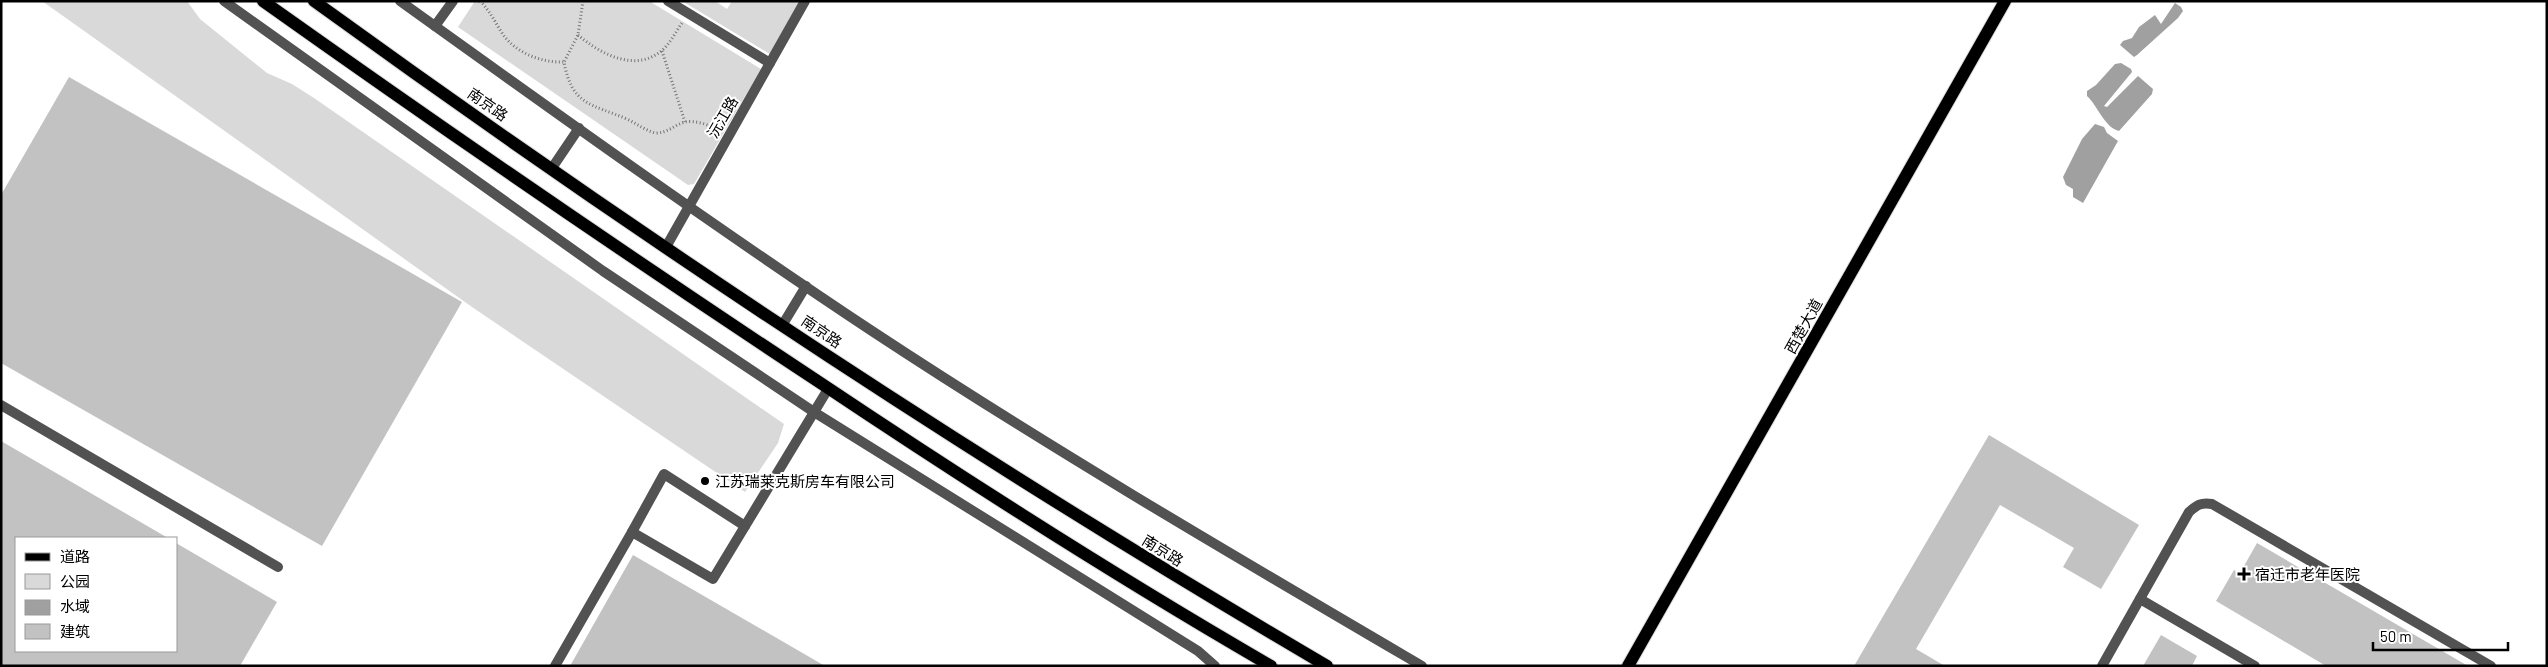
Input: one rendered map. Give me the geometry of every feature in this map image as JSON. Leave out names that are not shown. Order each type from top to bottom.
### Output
[{"type":"main road","points":[[263,1],[660,278],[828,389],[971,483],[1166,605],[1271,666]]},
{"type":"main road","name":"西楚大道","points":[[1628,666],[2005,1]]},
{"type":"main road","name":"南京路","points":[[320,3],[666,247],[990,462],[1179,579],[1327,666]]},
{"type":"street","points":[[224,1],[603,271],[814,412],[1198,651],[1215,666]]},
{"type":"street","points":[[400,1],[689,206],[872,331],[1123,491],[1422,666]]},
{"type":"street","points":[[412,10],[419,1]]},
{"type":"street","points":[[435,26],[453,1]]},
{"type":"street","points":[[668,1],[770,64]]},
{"type":"street","name":"沅江路","points":[[666,247],[806,1]]},
{"type":"street","points":[[552,168],[579,128]]},
{"type":"street","points":[[783,324],[806,286]]},
{"type":"street","points":[[632,532],[713,578],[828,389]]},
{"type":"street","points":[[1,406],[278,566]]},
{"type":"street","points":[[555,666],[664,474],[744,526]]},
{"type":"street","points":[[2102,666],[2189,512],[2196,505],[2212,504],[2491,666]]},
{"type":"street","points":[[2140,598],[2255,666]]},
{"type":"path","points":[[480,1],[490,12],[501,32],[512,45],[532,56],[553,62],[564,62]]},
{"type":"path","points":[[583,1],[578,35],[564,62],[569,83],[579,98],[586,104],[655,133],[664,133],[685,122],[701,124],[729,135]]},
{"type":"path","points":[[578,35],[595,49],[615,58],[656,56],[688,14]]},
{"type":"path","points":[[662,50],[685,122]]},
{"type":"green space","points":[[42,1],[187,1],[200,19],[267,73],[292,84],[314,98],[784,424],[778,443],[745,492],[472,307]]},
{"type":"green space","points":[[475,1],[649,1],[761,69],[694,184],[688,185],[458,27]]},
{"type":"green space","points":[[682,1],[715,1],[727,9],[732,1],[800,1],[770,54]]},
{"type":"water","points":[[2175,3],[2183,11],[2178,18],[2137,55],[2134,57],[2120,45],[2123,41],[2132,38],[2139,27],[2155,15],[2161,24]]},
{"type":"water","points":[[2121,63],[2131,69],[2132,72],[2104,106],[2107,107],[2138,76],[2153,89],[2152,94],[2119,131],[2105,121],[2087,96],[2087,91],[2096,85],[2115,64]]},
{"type":"water","points":[[2095,124],[2104,127],[2107,133],[2118,141],[2083,203],[2073,197],[2073,189],[2066,185],[2063,177],[2082,139]]},
{"type":"building","points":[[69,77],[462,302],[322,546],[1,363],[1,195]]},
{"type":"building","points":[[1989,435],[2139,525],[2101,589],[2063,567],[2074,548],[2000,505],[1916,649],[1945,666],[1854,666]]},
{"type":"building","points":[[1,441],[166,537],[15,537],[15,652],[178,652],[178,544],[277,602],[240,666],[1,666]]},
{"type":"building","points":[[2257,543],[2468,666],[2326,666],[2216,601],[2234,570],[2240,573]]},
{"type":"building","points":[[633,555],[825,666],[570,666]]},
{"type":"building","points":[[2161,635],[2197,656],[2192,666],[2143,666]]},
{"type":"place","name":"江苏瑞莱克斯房车有限公司","points":[[705,481]]},
{"type":"place","name":"宿迁市老年医院","points":[[2244,574]]}]
